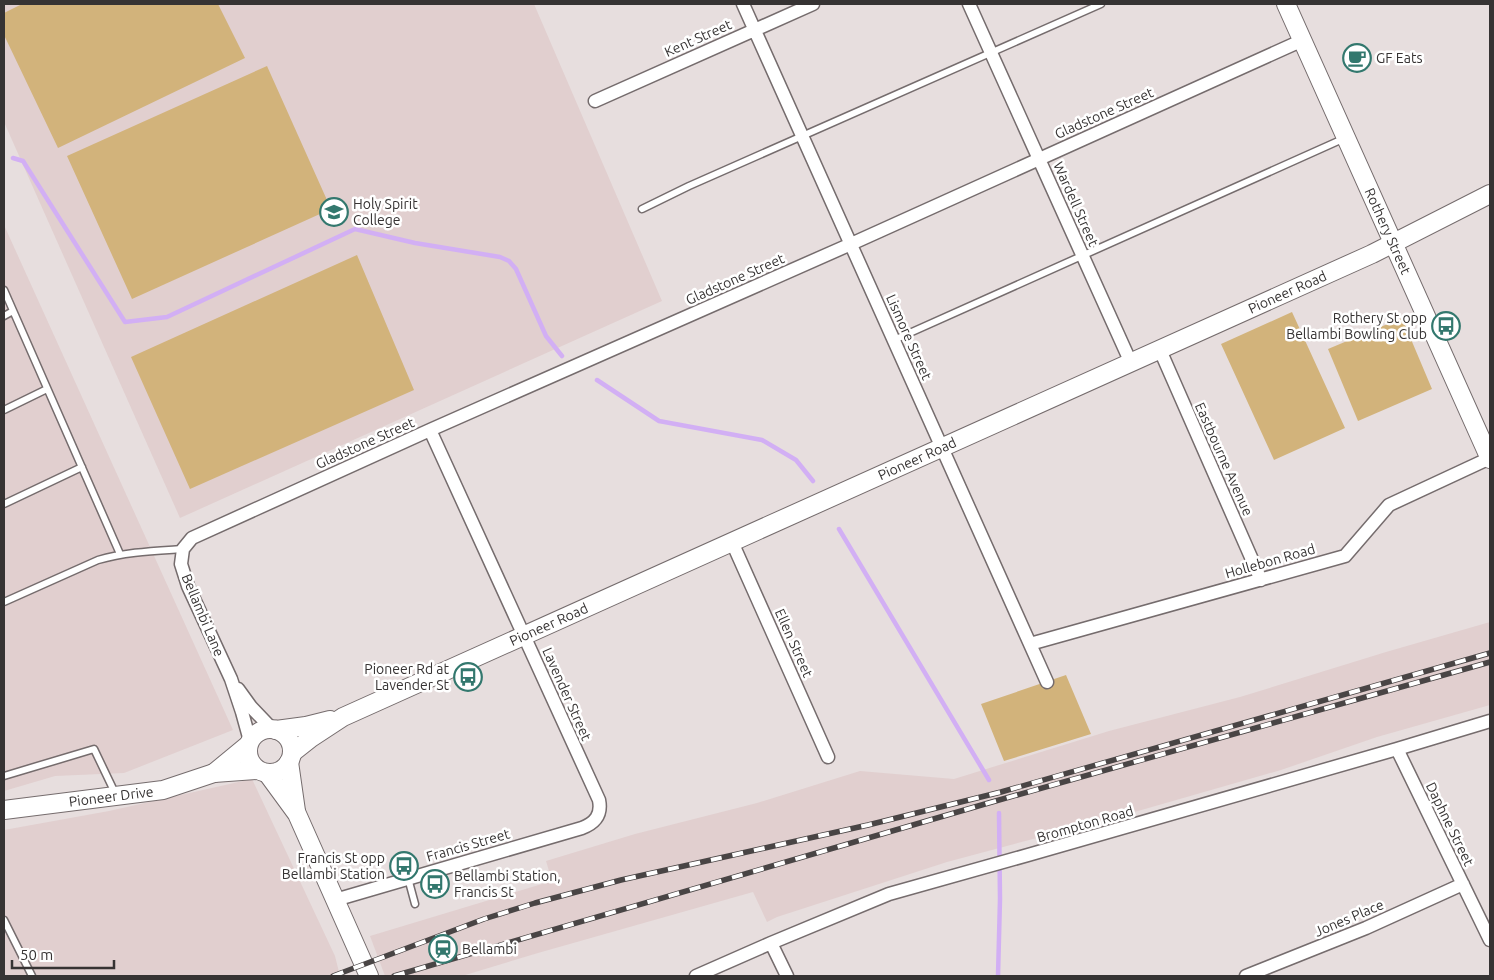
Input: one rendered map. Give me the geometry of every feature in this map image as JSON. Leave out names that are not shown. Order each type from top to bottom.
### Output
[{"type":"main road","name":"Rothery Street","points":[[1286,4],[1490,458]]},
{"type":"main road","name":"Pioneer Road","points":[[262,772],[274,773],[280,771],[290,757],[311,738],[343,717],[1394,244],[1490,194]]},
{"type":"main road","name":"Pioneer Road","points":[[249,743],[254,736],[265,730],[306,726],[343,717]]},
{"type":"main road","points":[[274,730],[282,733],[290,742],[297,814]]},
{"type":"main road","points":[[249,743],[249,759],[252,765],[262,772],[297,814],[369,976]]},
{"type":"main road","name":"Pioneer Drive","points":[[214,773],[249,743]]},
{"type":"main road","name":"Pioneer Drive","points":[[4,810],[164,790],[214,773],[262,772]]},
{"type":"street","name":"Lismore Street","points":[[743,4],[1047,682]]},
{"type":"street","name":"Kent Street","points":[[595,100],[813,4]]},
{"type":"street","name":"Wardell Street","points":[[969,4],[1131,362]]},
{"type":"street","name":"Gladstone Street","points":[[183,549],[192,538],[1303,40]]},
{"type":"street","name":"Eastbourne Avenue","points":[[1160,350],[1261,580]]},
{"type":"street","name":"Lavender Street","points":[[430,430],[598,800],[600,810],[597,818],[582,828]]},
{"type":"street","name":"Hollebon Road","points":[[1030,644],[1345,556],[1389,505],[1490,458]]},
{"type":"street","name":"Ellen Street","points":[[732,542],[828,757]]},
{"type":"street","name":"Bellambi Lane","points":[[183,549],[181,564],[188,586],[231,679],[242,712],[249,743]]},
{"type":"street","name":"Bellambi Lane","points":[[231,679],[252,707],[274,730]]},
{"type":"street","name":"Brompton Road","points":[[696,976],[889,894],[1490,721]]},
{"type":"street","name":"Daphne Street","points":[[1397,749],[1490,940]]},
{"type":"street","name":"Francis Street","points":[[335,900],[582,828]]},
{"type":"street","name":"Jones Place","points":[[1246,976],[1366,928],[1463,884]]},
{"type":"street","points":[[771,943],[787,976]]},
{"type":"lane","points":[[642,209],[689,186],[1101,4]]},
{"type":"lane","points":[[894,340],[1346,138]]},
{"type":"lane","points":[[4,290],[120,554]]},
{"type":"lane","points":[[4,316],[13,311]]},
{"type":"lane","points":[[4,410],[47,389]]},
{"type":"lane","points":[[4,504],[82,467]]},
{"type":"lane","points":[[4,602],[98,560],[120,554],[183,549]]},
{"type":"lane","points":[[4,776],[94,749],[116,796]]},
{"type":"lane","points":[[408,878],[415,904]]},
{"type":"lane","points":[[4,920],[32,976]]},
{"type":"shaded area","name":"Holy Spirit College","points":[[4,4],[534,4],[662,301],[180,518],[4,122]]},
{"type":"shaded area","points":[[22,4],[218,4],[245,58],[58,148],[4,35],[4,13]]},
{"type":"shaded area","points":[[267,66],[331,209],[132,299],[67,156]]},
{"type":"shaded area","points":[[4,225],[233,730],[124,773],[55,776],[4,791]]},
{"type":"shaded area","points":[[357,255],[414,390],[190,489],[131,357]]},
{"type":"shaded area","points":[[1292,312],[1345,428],[1274,460],[1221,344]]},
{"type":"shaded area","points":[[1402,318],[1432,389],[1358,421],[1328,349]]},
{"type":"shaded area","points":[[1490,622],[1490,705],[1377,737],[1281,770],[1138,811],[947,862],[777,917],[767,922],[753,892],[462,976],[385,976],[370,936],[552,881],[546,861],[635,834],[757,803],[860,771],[954,779],[1109,731],[1240,697]]},
{"type":"shaded area","points":[[1066,675],[1091,734],[1004,761],[981,704]]},
{"type":"shaded area","points":[[252,779],[335,956],[340,976],[4,976],[4,830],[109,811]]},
{"type":"waterway","points":[[13,158],[23,161],[125,322],[167,317],[355,229],[415,243],[500,257],[509,261],[516,269],[546,336],[562,356]]},
{"type":"waterway","points":[[597,380],[659,421],[762,440],[796,460],[813,481]]},
{"type":"waterway","points":[[839,529],[989,780]]},
{"type":"waterway","points":[[998,976],[1000,899],[999,813]]},
{"type":"railway","points":[[333,976],[484,919],[535,903],[621,880],[868,825],[1001,792],[1490,653]]},
{"type":"railway","points":[[394,976],[985,804],[1490,662]]},
{"type":"place","name":"GF Eats","points":[[1357,58]]},
{"type":"place","name":"Holy Spirit College","points":[[334,212]]},
{"type":"place","name":"Rothery St opp Bellambi Bowling Club","points":[[1446,326]]},
{"type":"place","name":"Pioneer Rd at Lavender St","points":[[468,677]]},
{"type":"place","name":"Francis St opp Bellambi Station","points":[[404,866]]},
{"type":"place","name":"Bellambi Station, Francis St","points":[[435,884]]},
{"type":"place","name":"Bellambi","points":[[443,949]]}]
